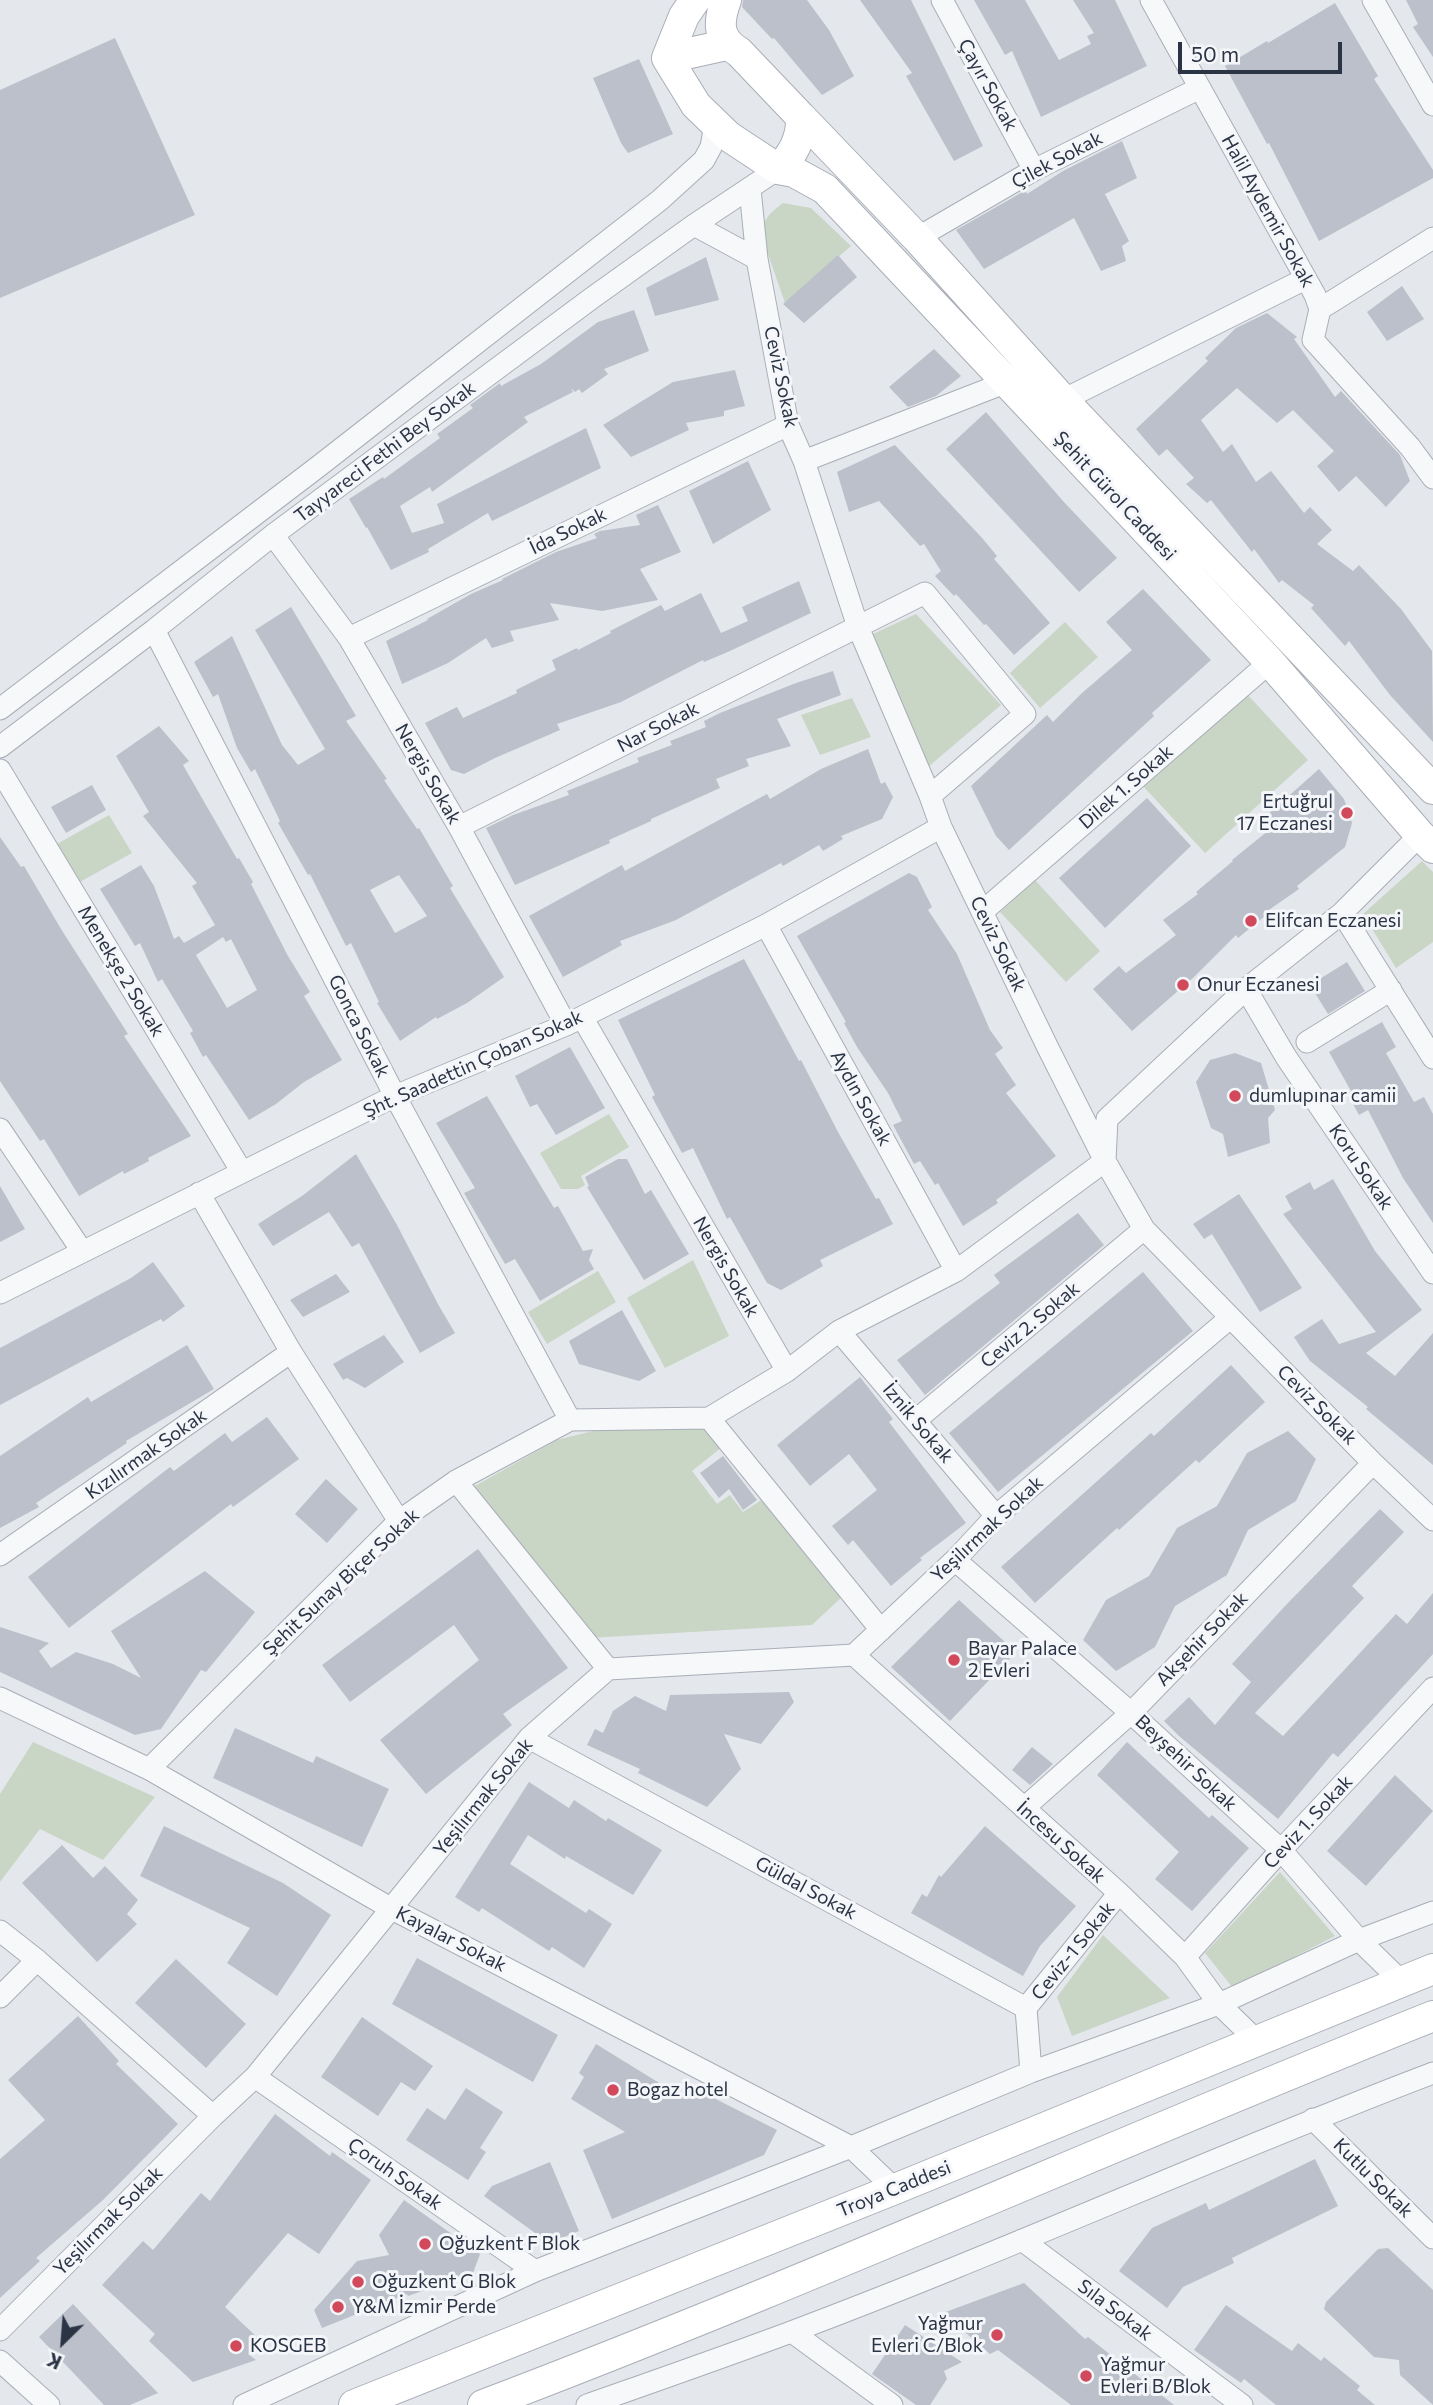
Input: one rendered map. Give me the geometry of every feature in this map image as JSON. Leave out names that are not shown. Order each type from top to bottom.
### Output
[{"type":"main road","points":[[667,58],[684,16],[695,0]]},
{"type":"main road","points":[[667,58],[726,45],[720,15],[726,0]]},
{"type":"main road","name":"Şehit Gürol Caddesi","points":[[726,45],[739,52],[917,238],[1063,400],[1433,789]]},
{"type":"main road","name":"Şehit Gürol Caddesi","points":[[667,58],[696,105],[715,124],[778,169],[794,173],[825,189],[1429,835]]},
{"type":"main road","points":[[778,169],[788,160],[802,132],[802,117]]},
{"type":"main road","name":"Troya Caddesi","points":[[354,2405],[895,2189],[1433,1969]]},
{"type":"main road","points":[[483,2405],[974,2208],[1275,2079],[1433,2016]]},
{"type":"street","name":"Çayır Sokak","points":[[942,0],[1034,170]]},
{"type":"street","name":"Halil Aydemir Sokak","points":[[1151,0],[1320,309],[1313,340],[1409,447],[1433,478]]},
{"type":"street","points":[[1373,0],[1433,105]]},
{"type":"street","name":"Çilek Sokak","points":[[917,238],[1034,170],[1200,88]]},
{"type":"street","name":"Tayyareci Fethi Bey Sokak","points":[[0,709],[319,466],[660,200],[704,160],[711,147],[715,124]]},
{"type":"street","name":"Tayyareci Fethi Bey Sokak","points":[[0,747],[154,630],[272,535],[694,225],[778,169]]},
{"type":"street","name":"Ceviz Sokak","points":[[750,189],[757,259],[788,425],[804,461],[858,627],[941,827],[1105,1161],[1144,1229],[1373,1463],[1433,1520]]},
{"type":"street","points":[[694,225],[757,259]]},
{"type":"street","points":[[1320,309],[1433,238]]},
{"type":"street","points":[[1063,400],[1305,279]]},
{"type":"street","points":[[804,461],[1007,382]]},
{"type":"street","name":"İda Sokak","points":[[349,638],[788,425]]},
{"type":"street","name":"Nergis Sokak","points":[[272,535],[349,638],[574,1021],[787,1371]]},
{"type":"street","name":"Nar Sokak","points":[[459,827],[925,593],[1025,714],[930,796]]},
{"type":"street","name":"Gonca Sokak","points":[[154,630],[396,1096],[570,1420]]},
{"type":"street","name":"Dilek 1. Sokak","points":[[982,912],[1270,662]]},
{"type":"street","name":"Menekşe 2 Sokak","points":[[0,770],[242,1172]]},
{"type":"street","name":"Şht. Saadettin Çoban Sokak","points":[[0,1293],[396,1096],[574,1021],[766,925],[941,827]]},
{"type":"street","points":[[881,1630],[709,1418],[787,1371],[839,1331],[956,1271],[1105,1161],[1107,1119],[1246,989],[1342,913],[1429,835]]},
{"type":"street","points":[[1342,913],[1433,1058]]},
{"type":"street","name":"Aydın Sokak","points":[[766,925],[956,1271]]},
{"type":"street","name":"Koru Sokak","points":[[1246,989],[1286,1057],[1433,1273]]},
{"type":"street","points":[[1307,1042],[1391,990]]},
{"type":"street","points":[[0,1129],[82,1251]]},
{"type":"street","points":[[199,1193],[291,1352],[399,1521]]},
{"type":"street","name":"Ceviz 2. Sokak","points":[[916,1420],[1144,1229]]},
{"type":"street","name":"Yeşilırmak Sokak","points":[[854,1655],[955,1560],[996,1516],[1230,1318]]},
{"type":"street","name":"İznik Sokak","points":[[839,1331],[996,1516]]},
{"type":"street","name":"Kızılırmak Sokak","points":[[0,1555],[291,1352]]},
{"type":"street","name":"Şehit Sunay Biçer Sokak","points":[[149,1769],[399,1521],[456,1481],[570,1420],[709,1418]]},
{"type":"street","name":"Akşehir Sokak","points":[[1024,1808],[1131,1713],[1373,1463]]},
{"type":"street","points":[[456,1481],[608,1669],[854,1655]]},
{"type":"street","name":"Beyşehir Sokak","points":[[955,1560],[1131,1713],[1281,1850],[1359,1940],[1401,1981]]},
{"type":"street","name":"İncesu Sokak","points":[[854,1655],[1119,1893],[1185,1957],[1219,2004],[1256,2040]]},
{"type":"street","name":"Yeşilırmak Sokak","points":[[0,2330],[212,2116],[255,2077],[529,1738],[608,1669]]},
{"type":"street","name":"Ceviz 1. Sokak","points":[[1185,1957],[1433,1688]]},
{"type":"street","name":"Kayalar Sokak","points":[[0,1698],[149,1769],[392,1909],[851,2147],[895,2189]]},
{"type":"street","name":"Güldal Sokak","points":[[529,1738],[1026,2008]]},
{"type":"street","name":"Ceviz-1 Sokak","points":[[1026,2008],[1119,1893]]},
{"type":"street","points":[[244,2405],[535,2271],[851,2147],[1031,2072],[1219,2004],[1359,1940],[1433,1912]]},
{"type":"street","points":[[0,1931],[37,1960],[212,2116]]},
{"type":"street","points":[[0,1997],[37,1960]]},
{"type":"street","points":[[1026,2008],[1031,2072]]},
{"type":"street","points":[[587,2405],[792,2332],[1313,2119],[1433,2073]]},
{"type":"street","name":"Çoruh Sokak","points":[[255,2077],[535,2271]]},
{"type":"street","name":"Kutlu Sokak","points":[[1313,2119],[1433,2238]]},
{"type":"street","name":"Sıla Sokak","points":[[1022,2240],[1242,2405]]},
{"type":"street","points":[[792,2332],[892,2405]]},
{"type":"street","points":[[0,2361],[49,2405]]},
{"type":"green space","points":[[783,203],[811,208],[851,246],[785,303],[761,234],[768,216]]},
{"type":"green space","points":[[916,614],[1001,705],[928,767],[873,634]]},
{"type":"green space","points":[[1065,622],[1098,657],[1040,708],[1010,673]]},
{"type":"green space","points":[[1246,693],[1308,760],[1205,853],[1143,786]]},
{"type":"green space","points":[[852,698],[871,737],[820,755],[801,715]]},
{"type":"green space","points":[[109,815],[132,853],[78,883],[55,845]]},
{"type":"green space","points":[[1422,861],[1433,872],[1433,942],[1396,968],[1363,914]]},
{"type":"green space","points":[[1035,880],[1100,951],[1066,982],[1000,912]]},
{"type":"green space","points":[[609,1114],[629,1147],[581,1176],[585,1185],[578,1189],[561,1189],[540,1153]]},
{"type":"green space","points":[[693,1260],[729,1336],[665,1368],[627,1298]]},
{"type":"green space","points":[[598,1271],[616,1302],[547,1344],[528,1312]]},
{"type":"green space","points":[[613,1426],[708,1428],[722,1447],[692,1471],[717,1504],[730,1495],[743,1512],[763,1499],[844,1595],[812,1625],[589,1638],[473,1487],[557,1440]]},
{"type":"green space","points":[[33,1742],[155,1797],[103,1860],[40,1829],[0,1882],[0,1794]]},
{"type":"green space","points":[[1280,1872],[1335,1936],[1233,1988],[1205,1953]]},
{"type":"green space","points":[[1103,1935],[1170,1998],[1072,2036],[1057,1997]]},
{"type":"building","points":[[743,0],[807,0],[829,30],[854,76],[822,95],[774,38],[772,39],[742,7]]},
{"type":"building","points":[[860,0],[911,0],[983,146],[954,161],[906,76],[912,73]]},
{"type":"building","points":[[974,0],[1025,0],[1059,60],[1091,44],[1087,36],[1094,33],[1073,0],[1115,0],[1147,66],[1041,117],[1012,51],[1005,55]]},
{"type":"building","points":[[1406,0],[1433,0],[1433,57],[1413,27],[1418,24]]},
{"type":"building","points":[[1335,3],[1378,76],[1374,79],[1433,170],[1433,178],[1319,241],[1269,143],[1267,144],[1225,66]]},
{"type":"building","points":[[115,38],[195,215],[0,298],[0,90]]},
{"type":"building","points":[[639,59],[673,134],[628,153],[621,143],[593,78]]},
{"type":"building","points":[[1122,141],[1137,178],[1105,194],[1129,241],[1122,246],[1126,261],[1101,271],[1074,218],[984,269],[956,230],[1026,190],[1027,194],[1063,171]]},
{"type":"building","points":[[838,255],[857,277],[804,323],[783,304]]},
{"type":"building","points":[[706,257],[719,300],[655,316],[646,288]]},
{"type":"building","points":[[1402,286],[1424,319],[1387,341],[1367,312]]},
{"type":"building","points":[[634,310],[649,351],[604,369],[608,374],[582,393],[579,389],[575,392],[571,388],[573,392],[524,417],[528,422],[432,492],[430,487],[400,506],[412,533],[444,523],[437,504],[586,428],[601,468],[492,521],[488,513],[428,549],[429,552],[391,570],[349,499],[383,477],[384,479],[440,438],[437,434],[473,408],[470,405],[500,383],[501,386],[541,364],[598,322]]},
{"type":"building","points":[[1267,313],[1297,337],[1294,339],[1335,397],[1341,391],[1400,455],[1410,481],[1386,507],[1356,476],[1339,492],[1317,466],[1334,451],[1293,410],[1277,423],[1237,388],[1201,420],[1223,452],[1232,444],[1256,482],[1271,471],[1304,513],[1310,507],[1332,530],[1317,544],[1353,571],[1359,565],[1401,609],[1432,651],[1433,742],[1390,695],[1349,641],[1345,646],[1311,608],[1314,605],[1282,580],[1279,583],[1254,549],[1252,552],[1211,500],[1207,503],[1186,484],[1194,478],[1167,449],[1159,456],[1136,429],[1208,361],[1205,358],[1236,328]]},
{"type":"building","points":[[934,349],[961,376],[936,396],[908,407],[889,387]]},
{"type":"building","points":[[735,370],[745,406],[724,411],[724,416],[686,423],[689,430],[631,457],[603,425],[673,382]]},
{"type":"building","points":[[986,412],[1063,501],[1117,558],[1079,592],[946,449]]},
{"type":"building","points":[[895,445],[983,539],[997,556],[994,559],[1050,623],[1014,655],[956,594],[954,596],[935,576],[941,571],[924,544],[920,546],[879,501],[849,512],[837,472]]},
{"type":"building","points":[[748,461],[771,510],[713,544],[689,491]]},
{"type":"building","points":[[658,505],[681,552],[640,569],[658,600],[602,611],[550,603],[559,620],[510,631],[514,641],[492,648],[486,638],[448,663],[402,684],[386,641],[471,594],[556,552],[597,538],[594,534],[600,531],[640,525],[636,515]]},
{"type":"building","points":[[799,581],[811,613],[730,651],[704,662],[703,660],[621,702],[557,724],[560,730],[464,774],[451,770],[425,723],[457,707],[463,718],[517,693],[516,690],[556,670],[552,660],[577,648],[578,650],[661,605],[665,611],[701,593],[721,633],[748,621],[742,607]]},
{"type":"building","points":[[1143,589],[1211,660],[1009,850],[996,836],[971,786],[1047,715],[1053,722],[1132,650],[1106,622]]},
{"type":"building","points":[[291,607],[356,716],[346,721],[387,779],[384,780],[417,829],[419,828],[453,886],[450,888],[504,977],[467,1003],[437,1019],[436,1017],[400,1041],[377,1003],[379,1002],[351,943],[346,946],[310,874],[308,875],[278,823],[280,821],[255,769],[251,772],[237,748],[218,694],[213,697],[194,662],[232,636],[282,745],[298,765],[325,749],[255,630]],"holes":[[[399,875],[427,916],[395,933],[370,890]]]},
{"type":"building","points":[[833,671],[841,695],[777,719],[791,746],[746,759],[749,766],[716,779],[720,788],[609,840],[610,843],[515,885],[486,828],[513,815],[569,795],[567,791],[639,762],[637,758],[672,745],[670,741],[706,727],[704,721],[720,713]]},
{"type":"building","points":[[159,726],[189,761],[183,765],[253,882],[251,884],[288,956],[310,992],[304,996],[342,1060],[304,1082],[276,1104],[249,1120],[206,1055],[203,1057],[190,1033],[193,1031],[162,979],[158,982],[140,943],[135,946],[100,889],[141,865],[154,886],[174,939],[179,936],[184,943],[215,925],[192,886],[197,883],[143,816],[149,812],[116,756]],"holes":[[[223,937],[226,942],[231,939],[257,990],[227,1008],[196,955]]]},
{"type":"building","points":[[868,749],[881,784],[885,782],[893,797],[882,819],[841,836],[843,839],[823,851],[819,845],[783,866],[781,863],[676,920],[620,941],[622,945],[563,977],[529,916],[622,865],[625,871],[767,794],[770,799],[821,769]]},
{"type":"building","points":[[1319,769],[1344,799],[1352,823],[1345,847],[1297,886],[1299,889],[1263,914],[1265,916],[1238,938],[1236,935],[1194,977],[1132,1031],[1093,989],[1119,966],[1126,973],[1176,935],[1163,920],[1198,894],[1196,892],[1274,826],[1265,817]]},
{"type":"building","points":[[92,785],[106,810],[66,833],[51,807]]},
{"type":"building","points":[[1147,798],[1191,846],[1105,928],[1059,878]]},
{"type":"building","points":[[0,837],[21,867],[24,866],[128,1034],[124,1036],[191,1136],[148,1158],[149,1161],[124,1174],[123,1171],[79,1196],[44,1139],[40,1141],[0,1081]]},
{"type":"building","points":[[909,873],[917,877],[932,907],[928,910],[957,954],[990,1030],[1003,1048],[995,1054],[1016,1085],[1006,1093],[1056,1156],[996,1200],[998,1203],[963,1226],[938,1183],[935,1185],[920,1161],[914,1164],[893,1125],[902,1121],[888,1093],[857,1047],[844,1023],[846,1022],[797,936]]},
{"type":"building","points":[[744,959],[838,1132],[893,1224],[820,1260],[823,1266],[781,1290],[767,1283],[730,1217],[727,1219],[693,1148],[682,1153],[652,1097],[655,1095],[618,1020]]},
{"type":"building","points":[[1347,962],[1365,991],[1328,1014],[1310,985]]},
{"type":"building","points":[[1382,1022],[1396,1047],[1386,1053],[1414,1102],[1424,1097],[1433,1114],[1433,1223],[1403,1178],[1368,1110],[1359,1115],[1347,1093],[1351,1091],[1329,1052]]},
{"type":"building","points":[[570,1047],[605,1108],[556,1135],[537,1104],[530,1107],[515,1076]]},
{"type":"building","name":"dumlupınar camii","points":[[1235,1053],[1261,1063],[1275,1110],[1268,1118],[1270,1143],[1228,1157],[1223,1134],[1211,1128],[1196,1082],[1210,1060]]},
{"type":"building","points":[[487,1096],[554,1208],[558,1206],[583,1251],[593,1249],[589,1260],[594,1269],[540,1301],[515,1259],[505,1264],[464,1193],[475,1188],[436,1123]]},
{"type":"building","points":[[356,1154],[455,1333],[420,1353],[359,1243],[352,1247],[329,1212],[273,1246],[258,1224],[302,1196]]},
{"type":"building","points":[[618,1159],[627,1159],[645,1194],[651,1190],[689,1254],[644,1280],[587,1187],[589,1186],[585,1177]]},
{"type":"building","points":[[1333,1179],[1375,1251],[1422,1310],[1366,1353],[1395,1376],[1433,1333],[1433,1465],[1366,1409],[1368,1407],[1310,1361],[1294,1337],[1322,1319],[1339,1344],[1376,1332],[1283,1214],[1292,1209],[1285,1196],[1310,1182],[1314,1190]]},
{"type":"building","points":[[0,1186],[25,1229],[0,1242]]},
{"type":"building","points":[[1239,1194],[1302,1288],[1260,1312],[1212,1234],[1204,1239],[1193,1224]]},
{"type":"building","points":[[1078,1213],[1104,1245],[925,1395],[897,1360],[1000,1283],[994,1275]]},
{"type":"building","points":[[153,1262],[185,1306],[163,1322],[161,1319],[0,1405],[0,1348],[131,1278]]},
{"type":"building","points":[[1143,1272],[1193,1331],[998,1492],[949,1433]]},
{"type":"building","points":[[336,1274],[350,1292],[303,1317],[290,1300]]},
{"type":"building","points":[[622,1310],[656,1371],[639,1381],[579,1364],[569,1341]]},
{"type":"building","points":[[384,1335],[404,1362],[365,1388],[347,1378],[343,1380],[333,1364]]},
{"type":"building","points":[[187,1345],[214,1389],[126,1441],[127,1443],[36,1503],[39,1507],[0,1528],[0,1456],[88,1397],[91,1402]]},
{"type":"building","points":[[1231,1365],[1265,1402],[1199,1463],[1196,1460],[1119,1530],[1117,1528],[1035,1603],[1001,1567],[1151,1433],[1154,1436]]},
{"type":"building","points":[[860,1377],[893,1419],[889,1422],[966,1523],[920,1558],[922,1560],[891,1586],[853,1540],[848,1545],[832,1526],[877,1490],[849,1454],[810,1486],[777,1445]]},
{"type":"building","points":[[267,1417],[299,1459],[233,1507],[231,1504],[69,1628],[28,1577],[170,1467],[174,1471],[225,1433],[232,1442]]},
{"type":"building","points":[[1288,1431],[1316,1459],[1296,1501],[1248,1530],[1227,1575],[1175,1606],[1155,1647],[1116,1671],[1083,1640],[1106,1600],[1149,1576],[1177,1528],[1217,1506],[1247,1453]]},
{"type":"building","points":[[723,1456],[757,1500],[743,1510],[729,1489],[719,1498],[700,1473]]},
{"type":"building","points":[[326,1479],[358,1509],[327,1543],[295,1514]]},
{"type":"building","points":[[1380,1509],[1404,1532],[1352,1586],[1364,1598],[1255,1713],[1283,1736],[1396,1614],[1407,1624],[1433,1593],[1433,1654],[1338,1757],[1333,1753],[1278,1819],[1164,1721],[1189,1697],[1215,1725],[1251,1682],[1232,1664]]},
{"type":"building","points":[[478,1549],[568,1668],[503,1714],[512,1725],[426,1794],[380,1740],[479,1660],[454,1625],[350,1702],[322,1665]]},
{"type":"building","points":[[205,1571],[255,1612],[206,1672],[201,1670],[161,1729],[135,1735],[0,1672],[0,1627],[49,1643],[39,1651],[51,1668],[76,1652],[113,1664],[141,1678],[111,1631]]},
{"type":"building","name":"Bayar Palace 2 Evleri","points":[[959,1600],[1016,1652],[950,1721],[891,1667]]},
{"type":"building","points":[[789,1692],[794,1702],[761,1744],[724,1734],[741,1769],[707,1807],[638,1773],[640,1769],[587,1745],[595,1729],[603,1733],[613,1711],[635,1696],[666,1711],[670,1695]]},
{"type":"building","points":[[235,1728],[313,1763],[316,1756],[389,1789],[362,1847],[213,1778]]},
{"type":"building","points":[[1127,1742],[1209,1818],[1212,1815],[1249,1848],[1192,1911],[1155,1879],[1179,1852],[1097,1775]]},
{"type":"building","points":[[1032,1747],[1053,1764],[1030,1785],[1012,1770]]},
{"type":"building","points":[[1395,1775],[1433,1811],[1366,1886],[1327,1851]]},
{"type":"building","points":[[529,1782],[569,1808],[574,1800],[606,1821],[608,1818],[662,1850],[633,1895],[566,1856],[565,1859],[528,1835],[510,1864],[586,1913],[589,1909],[612,1924],[584,1968],[552,1947],[549,1951],[482,1908],[479,1912],[455,1897]]},
{"type":"building","points":[[164,1826],[283,1883],[331,1915],[277,1996],[227,1963],[250,1928],[140,1876]]},
{"type":"building","points":[[985,1826],[1076,1906],[1040,1946],[1023,1976],[911,1913],[922,1894],[927,1897],[939,1875],[941,1877]]},
{"type":"building","points":[[62,1845],[93,1878],[105,1866],[138,1900],[127,1914],[137,1924],[97,1962],[22,1883]]},
{"type":"building","points":[[417,1958],[558,2035],[533,2082],[392,2004]]},
{"type":"building","points":[[176,1959],[246,2024],[206,2068],[135,2003]]},
{"type":"building","points":[[78,2016],[119,2061],[116,2064],[178,2124],[103,2200],[36,2258],[40,2261],[0,2298],[0,2159],[45,2120],[8,2080]]},
{"type":"building","points":[[362,2017],[433,2066],[415,2091],[401,2082],[378,2116],[321,2077]]},
{"type":"building","points":[[596,2044],[682,2097],[688,2085],[777,2130],[764,2155],[612,2219],[583,2150],[625,2132],[571,2099],[584,2077],[579,2073]]},
{"type":"building","points":[[466,2088],[503,2112],[480,2148],[486,2152],[468,2180],[406,2140],[427,2108],[445,2120]]},
{"type":"building","points":[[275,2114],[330,2156],[332,2152],[371,2180],[319,2254],[288,2233],[225,2307],[259,2339],[248,2354],[256,2360],[193,2382],[149,2341],[155,2334],[102,2285],[143,2241],[153,2250],[201,2193],[210,2201]]},
{"type":"building","points":[[1315,2159],[1338,2206],[1232,2258],[1234,2263],[1183,2287],[1167,2308],[1119,2271],[1152,2228],[1206,2203],[1209,2210]]},
{"type":"building","points":[[550,2162],[579,2231],[549,2243],[484,2196],[492,2186]]},
{"type":"building","name":"Oğuzkent F Blok","points":[[404,2200],[480,2254],[473,2273],[408,2296],[407,2294],[322,2328],[314,2310],[357,2261],[389,2255],[379,2235]]},
{"type":"building","points":[[1388,2248],[1433,2290],[1433,2405],[1400,2375],[1399,2360],[1374,2357],[1324,2309],[1326,2302],[1378,2249]]},
{"type":"building","points":[[1024,2283],[1085,2339],[1088,2337],[1174,2405],[1071,2405],[998,2350],[990,2354],[943,2313]]},
{"type":"building","points":[[73,2304],[158,2393],[130,2405],[104,2405],[39,2337]]},
{"type":"building","points":[[1226,2305],[1292,2351],[1298,2343],[1321,2361],[1324,2357],[1360,2386],[1357,2390],[1375,2405],[1276,2405],[1244,2379],[1241,2383],[1194,2350]]},
{"type":"building","points":[[905,2325],[962,2362],[944,2371],[947,2379],[930,2405],[916,2405],[872,2374]]},
{"type":"place","name":"Ertuğrul 17 Eczanesi","points":[[1347,813]]},
{"type":"place","name":"Elifcan Eczanesi","points":[[1251,921]]},
{"type":"place","name":"Onur Eczanesi","points":[[1183,985]]},
{"type":"place","name":"dumlupınar camii","points":[[1235,1096]]},
{"type":"place","name":"Bayar Palace 2 Evleri","points":[[954,1660]]},
{"type":"place","name":"Bogaz hotel","points":[[613,2090]]},
{"type":"place","name":"Oğuzkent F Blok","points":[[425,2244]]},
{"type":"place","name":"Oğuzkent G Blok","points":[[358,2282]]},
{"type":"place","name":"Y&M İzmir Perde","points":[[338,2307]]},
{"type":"place","name":"Yağmur Evleri C/Blok","points":[[997,2335]]},
{"type":"place","name":"KOSGEB","points":[[236,2346]]},
{"type":"place","name":"Yağmur Evleri B/Blok","points":[[1086,2376]]}]
